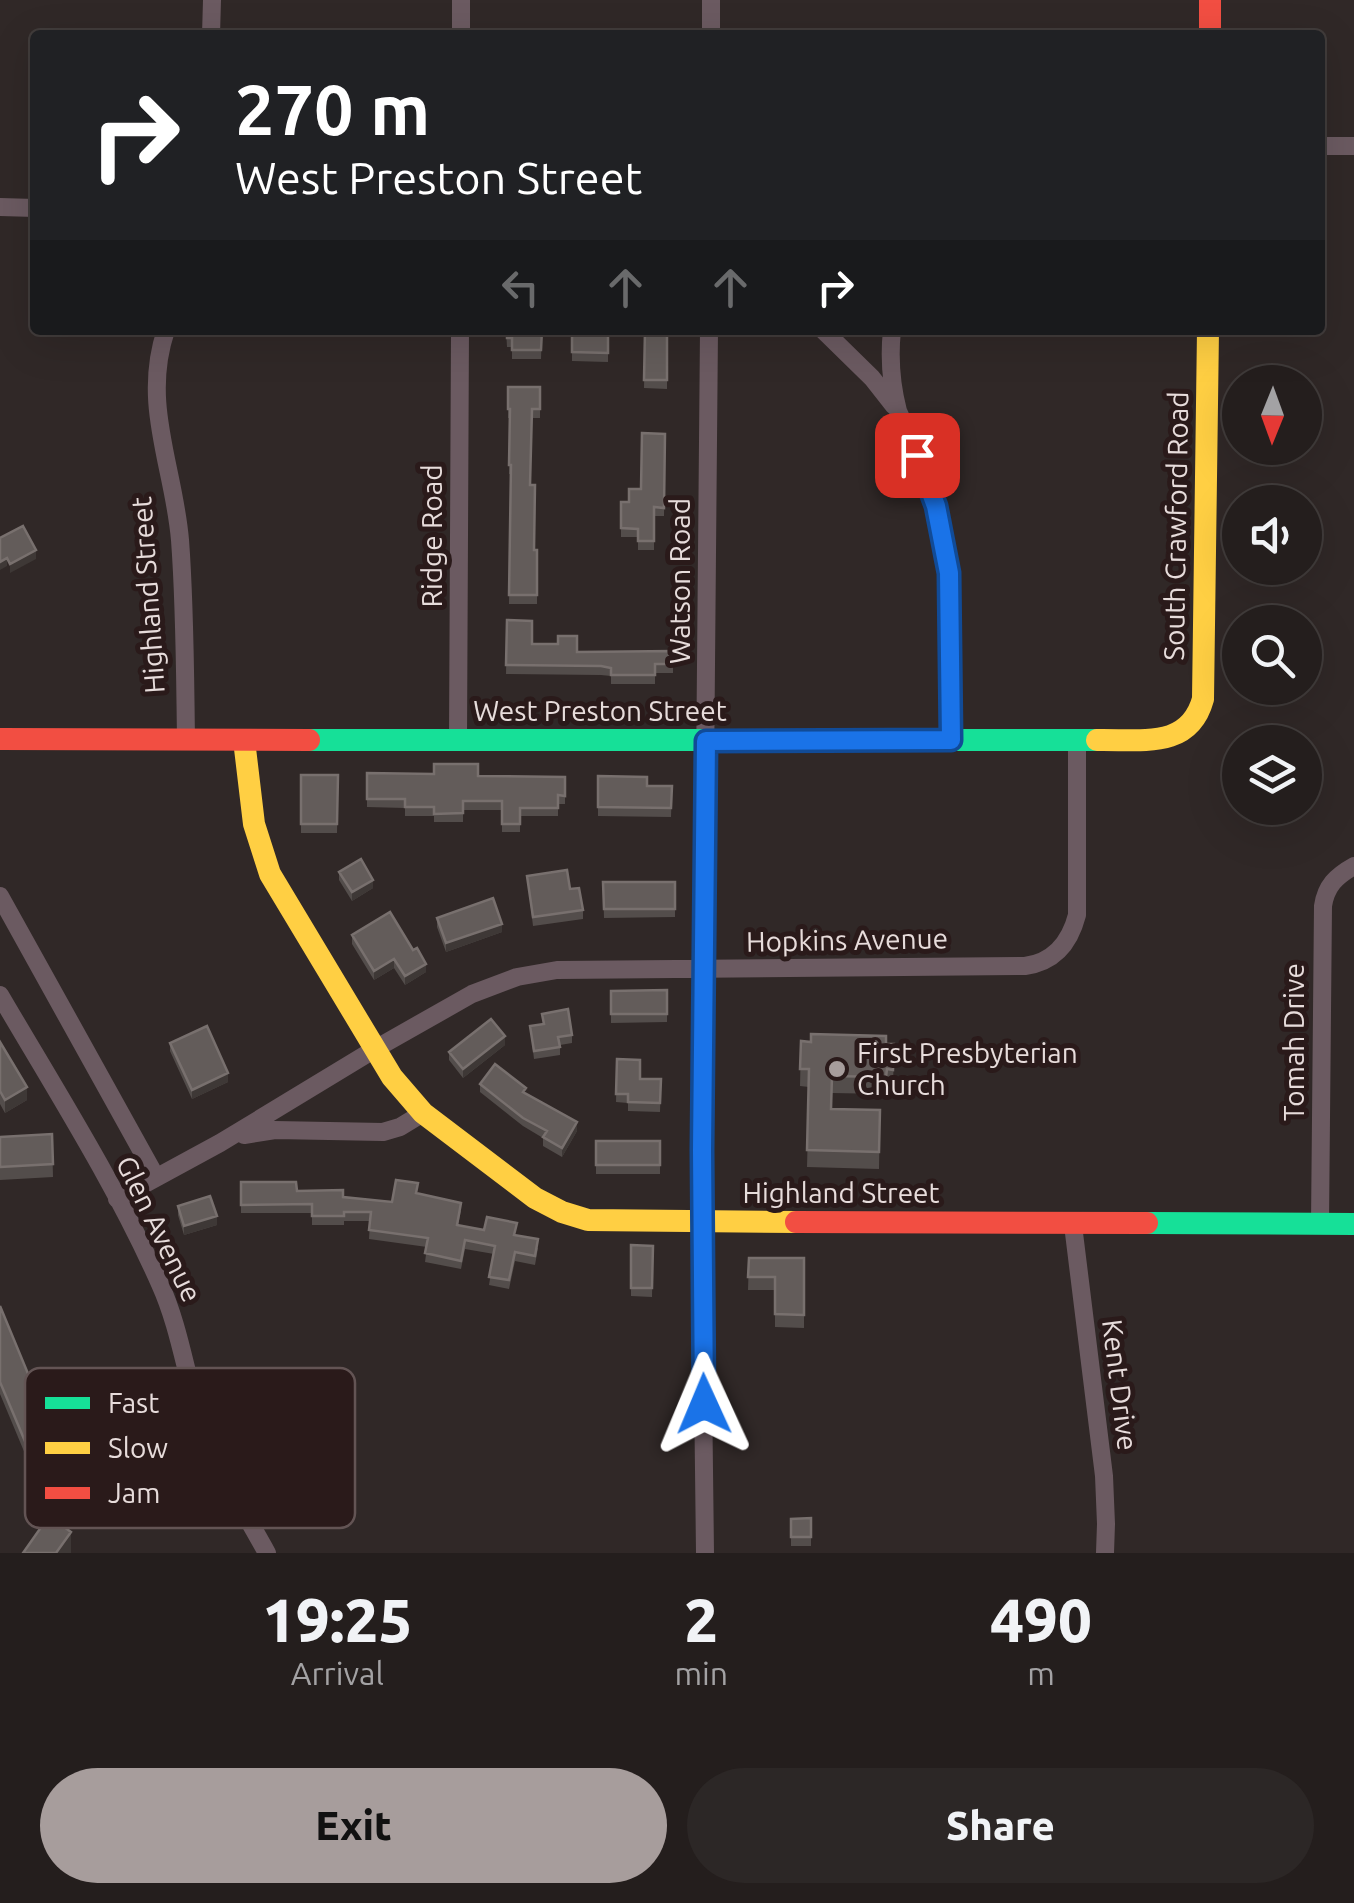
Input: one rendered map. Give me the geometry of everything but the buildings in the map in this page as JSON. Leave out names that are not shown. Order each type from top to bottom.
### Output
[{"type":"street","points":[[211,30],[212,0]]},
{"type":"street","points":[[461,0],[461,30]]},
{"type":"street","points":[[711,0],[711,30]]},
{"type":"street","points":[[1210,0],[1210,30]]},
{"type":"street","points":[[1325,146],[1354,146]]},
{"type":"street","points":[[0,208],[30,208]]},
{"type":"street","name":"Highland Street","points":[[165,335],[156,393],[180,542],[186,739]]},
{"type":"street","name":"Ridge Road","points":[[458,742],[460,335]]},
{"type":"street","name":"Watson Road","points":[[706,1553],[702,1222],[709,335]]},
{"type":"street","points":[[828,335],[872,378],[898,411]]},
{"type":"street","points":[[892,335],[891,374],[898,411],[936,506],[946,551],[951,609],[951,740]]},
{"type":"street","name":"South Crawford Road","points":[[1196,722],[1204,691],[1208,335]]},
{"type":"street","name":"West Preston Street","points":[[0,740],[1077,740],[1166,738],[1196,722]]},
{"type":"street","name":"Highland Street","points":[[244,740],[252,811],[265,862],[402,1090],[423,1113],[535,1198],[562,1212],[588,1220],[702,1222],[1354,1224]]},
{"type":"street","name":"Hopkins Avenue","points":[[117,1199],[220,1143],[472,994],[517,977],[558,970],[1026,966],[1054,956],[1067,941],[1077,915],[1077,740]]},
{"type":"street","name":"Tomah Drive","points":[[1320,1224],[1322,914],[1329,885],[1351,868]]},
{"type":"street","name":"Glen Avenue","points":[[0,896],[156,1176]]},
{"type":"street","name":"Glen Avenue","points":[[0,995],[117,1199],[169,1306],[188,1368]]},
{"type":"street","name":"Hopkins Avenue","points":[[220,1143],[257,1131],[383,1132],[423,1113]]},
{"type":"street","name":"Kent Drive","points":[[1073,1225],[1104,1476],[1105,1553]]},
{"type":"street","name":"Glen Avenue","points":[[253,1528],[267,1553]]},
{"type":"traffic: fast","points":[[309,740],[1097,740]]},
{"type":"traffic: fast","points":[[1147,1223],[1354,1224]]},
{"type":"traffic: slow","points":[[1097,740],[1146,740],[1175,734],[1187,727],[1203,699],[1208,335]]},
{"type":"traffic: slow","points":[[244,740],[254,824],[270,874],[392,1077],[423,1113],[535,1198],[588,1220],[796,1222]]},
{"type":"traffic: jam","points":[[1210,0],[1210,30]]},
{"type":"traffic: jam","points":[[0,739],[309,740]]},
{"type":"traffic: jam","points":[[796,1222],[1147,1223]]},
{"type":"place","name":"First Presbyterian Church","points":[[837,1069]]},
{"type":"route","points":[[704,1404],[706,741],[951,740],[949,573],[936,506],[917,455]]}]
